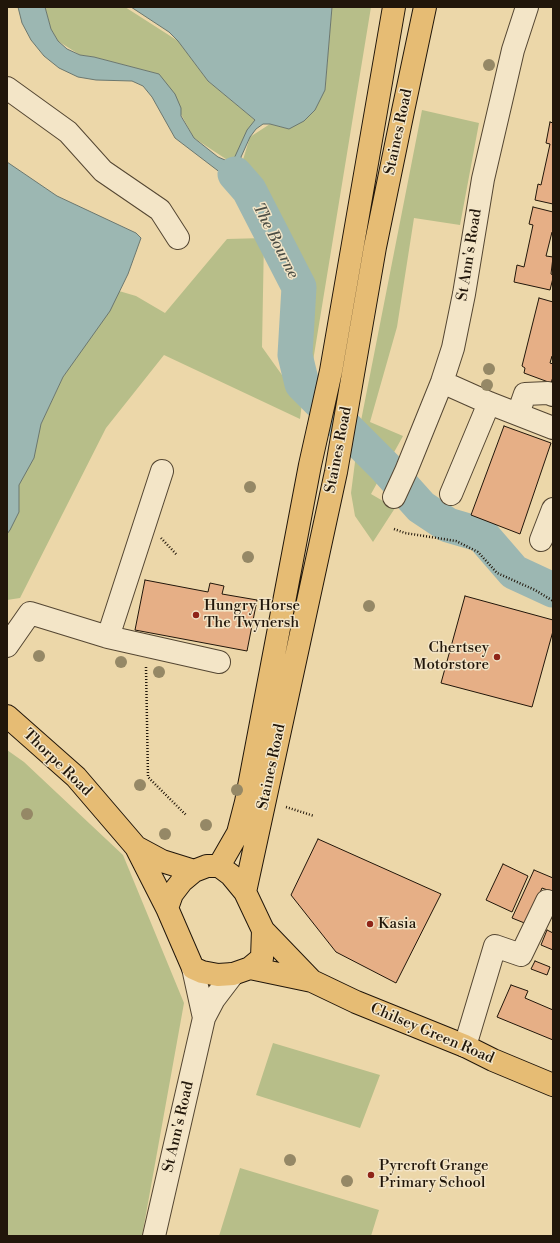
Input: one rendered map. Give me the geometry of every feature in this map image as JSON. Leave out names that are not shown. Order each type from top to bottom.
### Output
[{"type":"main road","name":"Staines Road","points":[[219,866],[238,833],[246,802],[310,465],[331,371],[394,7]]},
{"type":"main road","name":"Staines Road","points":[[245,892],[336,472],[375,247],[402,111],[425,7]]},
{"type":"main road","points":[[287,586],[305,529],[325,522]]},
{"type":"main road","name":"Thorpe Road","points":[[7,716],[76,777],[136,847],[167,908]]},
{"type":"main road","name":"Thorpe Road","points":[[136,847],[162,861],[194,871]]},
{"type":"main road","points":[[207,866],[219,866],[231,875],[245,892],[263,930],[262,958],[242,971],[218,975],[202,972],[193,968],[167,908],[172,894],[182,881],[194,871],[207,866]]},
{"type":"main road","name":"Chilsey Green Road","points":[[263,930],[312,981]]},
{"type":"main road","name":"Chilsey Green Road","points":[[242,971],[312,981],[356,1002],[466,1046],[494,1060],[553,1085]]},
{"type":"street","name":"St Ann's Road","points":[[394,497],[442,382],[453,348],[463,302],[483,179],[513,50],[527,7]]},
{"type":"street","points":[[7,88],[68,132],[103,171],[160,210],[178,238]]},
{"type":"street","points":[[442,382],[489,403],[553,428]]},
{"type":"street","points":[[518,414],[525,394],[548,393],[553,395]]},
{"type":"street","points":[[451,494],[489,403]]},
{"type":"street","points":[[108,637],[162,471]]},
{"type":"street","points":[[541,540],[553,508]]},
{"type":"street","points":[[7,646],[30,613],[108,637],[219,662]]},
{"type":"street","points":[[466,1046],[496,946],[521,955],[546,901]]},
{"type":"street","name":"St Ann's Road","points":[[193,968],[204,1018]]},
{"type":"street","name":"St Ann's Road","points":[[154,1236],[204,1018],[214,999],[242,971]]},
{"type":"path","points":[[394,529],[405,533],[456,541],[478,552],[497,573],[535,590],[553,601]]},
{"type":"path","points":[[145,646],[148,776],[186,815]]},
{"type":"path","points":[[286,807],[314,816]]},
{"type":"green space","points":[[45,7],[125,7],[178,41],[208,81],[255,120],[232,163],[194,138],[159,74],[94,57],[80,55],[58,41],[51,29]]},
{"type":"green space","points":[[332,7],[371,7],[313,361],[310,339],[309,273],[268,210],[267,195],[260,182],[244,171],[241,166],[250,137],[270,124],[289,129],[325,90]]},
{"type":"green space","points":[[422,110],[479,123],[460,225],[414,218],[397,327],[370,422],[403,436],[371,494],[395,508],[373,542],[355,516],[351,493],[359,431]]},
{"type":"green space","points":[[264,238],[262,347],[302,403],[300,419],[164,355],[106,428],[20,598],[7,600],[7,533],[19,485],[41,424],[63,377],[119,291],[136,296],[165,313],[227,239]]},
{"type":"green space","points":[[7,750],[24,762],[123,855],[184,1003],[142,1236],[7,1236]]},
{"type":"green space","points":[[273,1043],[380,1075],[360,1128],[256,1095]]},
{"type":"green space","points":[[240,1168],[379,1210],[371,1236],[219,1236]]},
{"type":"water","points":[[18,7],[45,7],[51,29],[58,41],[67,49],[80,55],[94,57],[159,74],[175,94],[181,108],[181,116],[194,138],[218,157],[232,163],[247,130],[255,120],[208,81],[178,41],[169,32],[131,7],[332,7],[325,90],[315,110],[304,121],[289,129],[270,124],[263,124],[256,129],[250,137],[241,157],[241,166],[260,182],[267,195],[269,205],[268,210],[256,218],[254,210],[250,207],[234,183],[175,138],[152,97],[143,86],[132,81],[96,80],[78,77],[59,68],[44,56],[31,40],[22,23]]},
{"type":"water","points":[[7,162],[57,196],[136,233],[141,238],[128,274],[110,311],[63,377],[41,424],[34,458],[19,485],[19,512],[7,534]]},
{"type":"building","points":[[550,122],[553,123],[553,204],[535,200],[538,184],[541,185],[550,144],[546,143]]},
{"type":"building","points":[[533,207],[553,212],[553,232],[546,256],[553,257],[551,274],[553,275],[553,278],[550,290],[514,282],[517,265],[524,267],[533,225],[529,224]]},
{"type":"building","points":[[539,298],[553,302],[553,357],[552,356],[550,363],[553,364],[553,377],[551,383],[524,373],[525,368],[522,366]]},
{"type":"building","points":[[504,426],[551,443],[520,534],[471,515]]},
{"type":"building","name":"Hungry Horse The Twynersh","points":[[145,580],[208,592],[210,583],[224,586],[222,594],[257,600],[247,651],[135,630]]},
{"type":"building","name":"Chertsey Motorstore","points":[[465,596],[553,620],[553,631],[532,707],[441,683]]},
{"type":"building","name":"Kasia","points":[[318,839],[441,894],[396,983],[336,952],[291,895]]},
{"type":"building","points":[[503,864],[528,876],[512,912],[486,900]]},
{"type":"building","points":[[534,870],[553,878],[553,892],[542,888],[527,924],[512,918]]},
{"type":"building","points":[[547,930],[553,933],[553,950],[541,945]]},
{"type":"building","points":[[535,961],[550,967],[547,975],[531,969]]},
{"type":"building","points":[[511,985],[528,991],[525,998],[553,1010],[553,1040],[497,1017]]},
{"type":"waterway","name":"The Bourne","points":[[235,174],[249,190],[299,287],[295,355],[302,384],[387,469],[421,507],[448,525],[482,535],[514,572],[553,590]]},
{"type":"place","name":"Hungry Horse The Twynersh","points":[[196,615]]},
{"type":"place","name":"Chertsey Motorstore","points":[[497,657]]},
{"type":"place","name":"Kasia","points":[[370,924]]},
{"type":"place","name":"Pyrcroft Grange Primary School","points":[[371,1175]]}]
